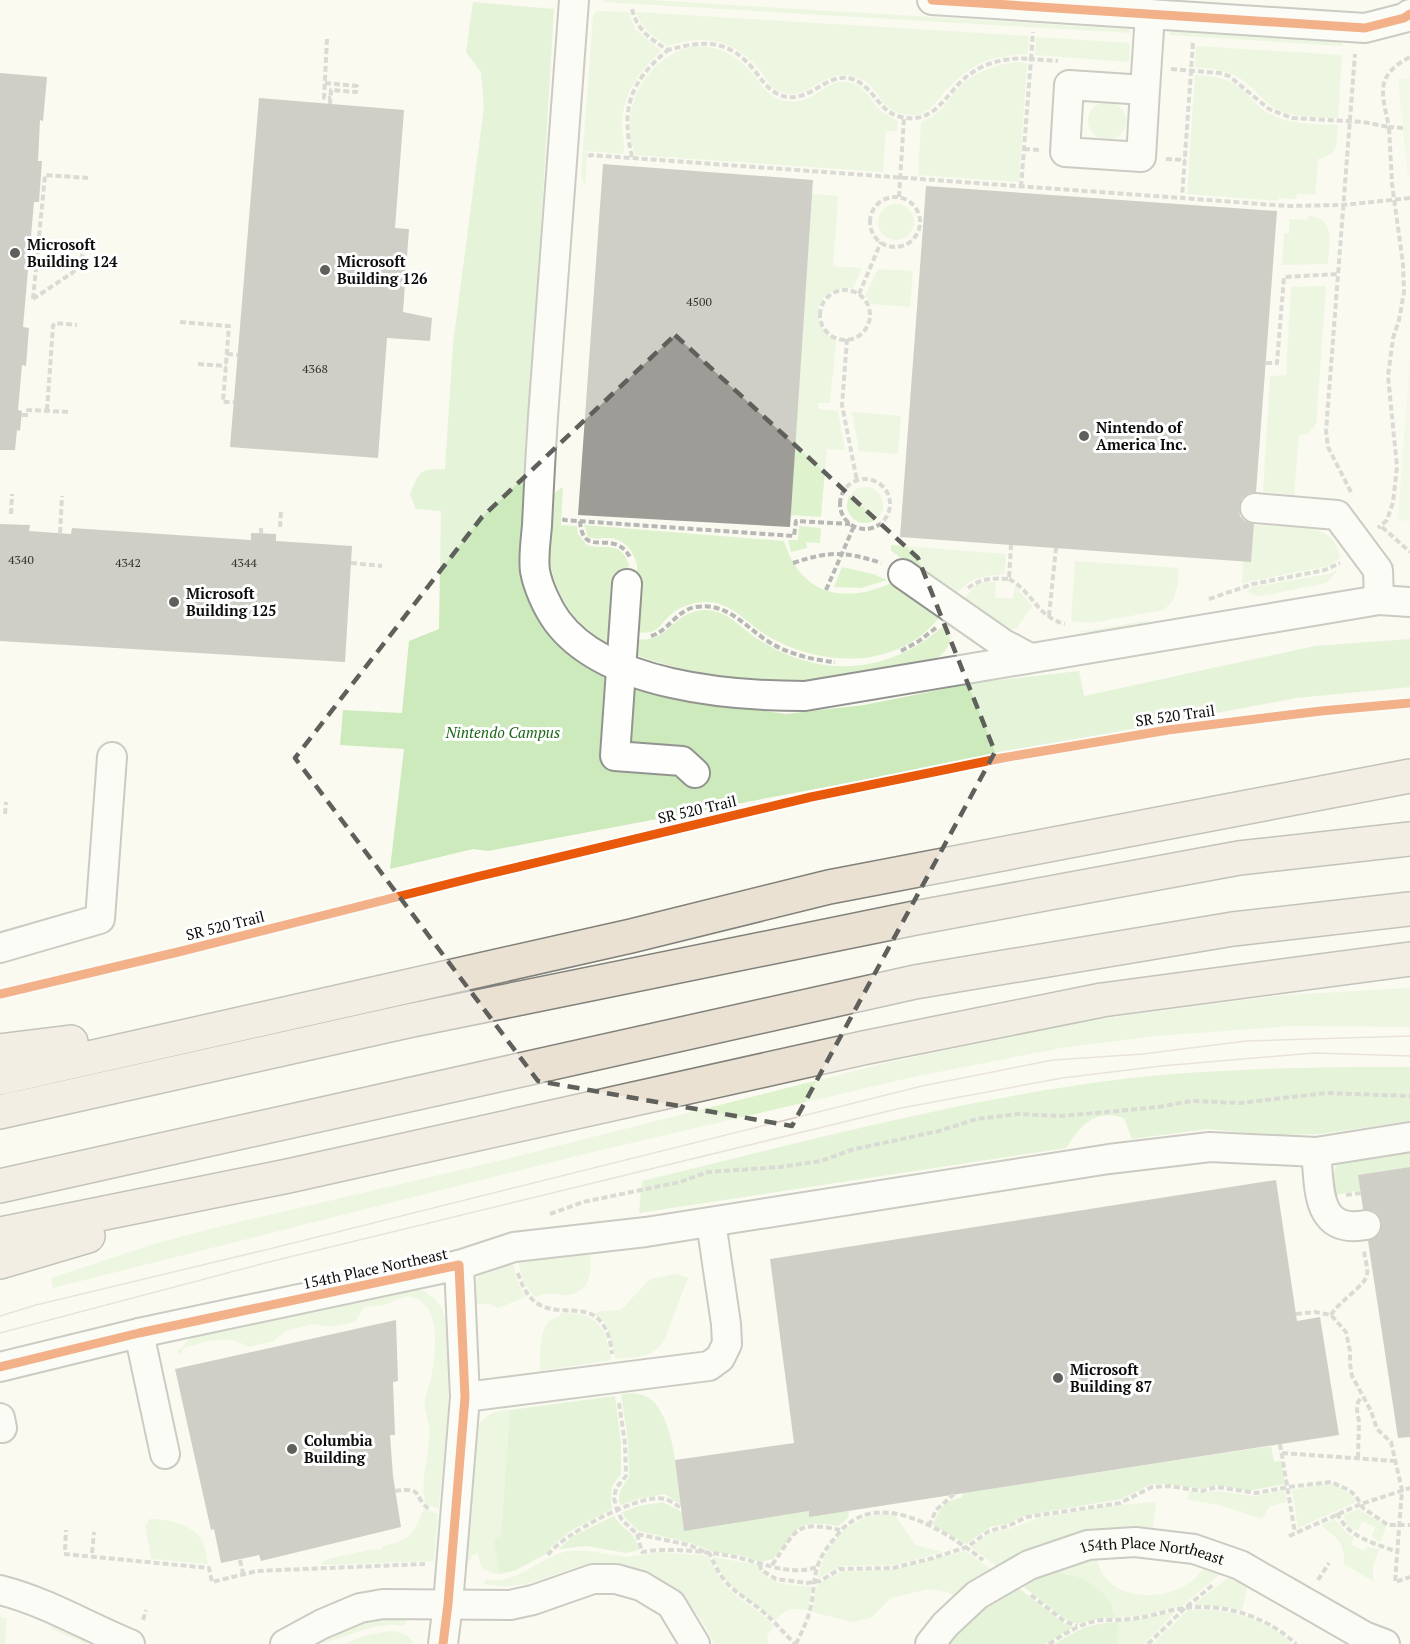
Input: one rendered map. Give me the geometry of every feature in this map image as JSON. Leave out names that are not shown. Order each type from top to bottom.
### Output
[{"type":"highway","points":[[0,1078],[631,936],[829,886],[1410,776]]},
{"type":"highway","points":[[1245,808],[1410,792]]},
{"type":"highway","points":[[0,1112],[408,1021],[915,918],[1239,858],[1410,839]]},
{"type":"highway","points":[[0,1186],[915,982],[1233,929],[1410,909]]},
{"type":"highway","points":[[0,1234],[288,1176],[863,1048],[1102,1000],[1409,959]]},
{"type":"highway","points":[[0,1052],[293,1012]]},
{"type":"highway","points":[[0,1262],[288,1176]]},
{"type":"street","points":[[574,0],[540,458],[535,570],[556,620],[579,644],[606,661],[662,681],[729,693],[805,696],[1379,600],[1410,602]]},
{"type":"street","points":[[932,0],[1150,14],[1316,12],[1365,28],[1404,18],[1410,14]]},
{"type":"street","points":[[1145,90],[1150,14]]},
{"type":"street","points":[[1255,508],[1337,515],[1377,570],[1379,600]]},
{"type":"street","points":[[903,574],[1002,644],[1030,658]]},
{"type":"street","points":[[627,584],[615,756],[682,761],[695,773]]},
{"type":"street","points":[[0,948],[100,919],[112,757]]},
{"type":"street","points":[[459,1265],[514,1246],[646,1232],[1109,1159],[1210,1147],[1316,1152],[1410,1137]]},
{"type":"street","points":[[1316,1152],[1320,1195],[1326,1212],[1336,1224],[1366,1225]]},
{"type":"street","points":[[465,1397],[709,1366],[720,1358],[727,1344],[711,1222]]},
{"type":"street","name":"154th Place Northeast","points":[[0,1367],[139,1333],[459,1265],[465,1397],[443,1644]]},
{"type":"street","points":[[139,1333],[165,1454]]},
{"type":"street","name":"154th Place Northeast","points":[[930,1644],[945,1625],[977,1595],[1029,1565],[1088,1545],[1135,1542],[1194,1549],[1240,1565],[1364,1636],[1385,1644]]},
{"type":"street","points":[[285,1644],[322,1624],[360,1608],[384,1604],[510,1605],[533,1600],[593,1579],[616,1579],[641,1586],[671,1604],[695,1644]]},
{"type":"street","points":[[0,1590],[29,1598],[130,1644]]},
{"type":"path","points":[[632,9],[635,22],[642,32],[668,50]]},
{"type":"path","points":[[1021,187],[1026,149],[1033,32]]},
{"type":"path","points":[[327,39],[324,98],[331,98]]},
{"type":"path","points":[[1182,198],[1193,41]]},
{"type":"path","points":[[632,158],[626,132],[627,112],[632,95],[641,78],[653,62],[668,50],[693,43],[720,45],[744,59],[771,91],[789,97],[808,94],[834,80],[850,79],[862,83],[887,112],[914,118],[928,115],[956,86],[980,68],[1008,59],[1031,59]]},
{"type":"path","points":[[1355,50],[1326,431],[1328,447],[1355,498]]},
{"type":"path","points":[[1375,531],[1388,520],[1393,502],[1397,467],[1388,376],[1393,338],[1404,292],[1404,264],[1394,200],[1389,127],[1382,97],[1383,84],[1388,72],[1398,63],[1410,57]]},
{"type":"path","points":[[1164,68],[1220,72],[1229,76],[1269,109],[1292,118],[1403,128]]},
{"type":"path","points":[[325,83],[357,86],[356,92],[332,90],[330,104]]},
{"type":"path","points":[[898,198],[904,117]]},
{"type":"path","points":[[589,166],[590,155],[1287,206],[1343,205],[1410,198]]},
{"type":"path","points":[[1159,159],[1185,160]]},
{"type":"path","points":[[83,253],[81,253],[78,267],[72,273],[33,299],[45,175],[87,178]]},
{"type":"path","points":[[888,198],[898,198],[912,203],[920,218],[917,235],[904,246],[896,247],[881,242],[872,230],[872,214],[881,202],[888,198]]},
{"type":"path","points":[[859,294],[881,242]]},
{"type":"path","points":[[1266,363],[1277,363],[1284,277],[1338,274]]},
{"type":"path","points":[[845,290],[859,294],[870,311],[866,328],[854,339],[847,339],[837,339],[825,330],[820,315],[825,300],[837,291],[845,290]]},
{"type":"path","points":[[180,322],[229,326],[223,402],[234,402]]},
{"type":"path","points":[[47,410],[53,326],[55,323],[77,325]]},
{"type":"path","points":[[847,339],[842,405],[857,481]]},
{"type":"path","points":[[227,354],[238,355]]},
{"type":"path","points":[[198,364],[226,366]]},
{"type":"path","points":[[22,415],[28,415],[28,410],[70,412]]},
{"type":"path","points":[[565,508],[564,520],[794,536],[796,521],[852,525],[864,529],[881,524],[889,509],[886,492],[881,485],[873,481],[857,481],[850,484],[841,496],[841,512],[852,525]]},
{"type":"path","points":[[11,514],[12,494]]},
{"type":"path","points":[[60,533],[62,496]]},
{"type":"path","points":[[280,527],[281,511]]},
{"type":"path","points":[[1374,519],[1410,552]]},
{"type":"path","points":[[580,521],[581,532],[585,539],[591,542],[612,542],[627,552],[632,561],[633,570],[627,584]]},
{"type":"path","points":[[826,590],[852,525]]},
{"type":"path","points":[[261,526],[261,534]]},
{"type":"path","points":[[1009,579],[1011,545]]},
{"type":"path","points":[[1049,617],[1056,548]]},
{"type":"path","points":[[793,563],[819,554],[842,554],[882,563],[903,574]]},
{"type":"path","points":[[351,563],[382,566]]},
{"type":"path","points":[[1201,602],[1253,584],[1325,570],[1341,563]]},
{"type":"path","points":[[965,591],[980,580],[1009,579],[1026,590],[1049,617],[1071,625]]},
{"type":"path","points":[[624,629],[636,636],[652,636],[659,633],[684,611],[695,607],[717,608],[730,612],[754,632],[780,647],[809,658],[840,662]]},
{"type":"path","points":[[894,654],[919,641],[939,625]]},
{"type":"path","points":[[5,814],[6,802]]},
{"type":"path","points":[[548,1215],[583,1202],[680,1182],[708,1172],[780,1167],[821,1161],[851,1150],[929,1133],[976,1119],[1018,1114],[1060,1116],[1158,1107],[1192,1101],[1240,1103],[1326,1093],[1410,1096]]},
{"type":"path","points":[[1331,1315],[1340,1302],[1365,1281],[1368,1274],[1366,1261]]},
{"type":"path","points":[[518,1272],[525,1291],[539,1305],[564,1311],[580,1311],[600,1320],[605,1327],[613,1360]]},
{"type":"path","points":[[1296,1314],[1315,1312],[1331,1315],[1346,1332],[1352,1376],[1371,1411],[1377,1429],[1391,1442],[1402,1490],[1395,1582],[1410,1577]]},
{"type":"path","points":[[618,1395],[625,1443],[626,1476],[615,1488],[614,1498],[622,1520],[637,1534],[689,1545],[710,1554],[717,1571],[735,1593],[760,1609],[795,1644],[810,1611],[817,1567],[824,1552],[840,1530],[855,1519],[867,1514],[889,1512],[906,1515],[967,1547],[989,1564]]},
{"type":"path","points":[[1358,1458],[1357,1410],[1358,1402],[1362,1397]]},
{"type":"path","points":[[1280,1444],[1295,1533]]},
{"type":"path","points":[[1282,1453],[1395,1461]]},
{"type":"path","points":[[760,1564],[761,1570],[776,1579],[800,1583],[815,1582],[840,1569],[893,1568],[967,1547],[989,1531],[1028,1517],[1120,1503],[1152,1487],[1169,1486],[1202,1491],[1217,1487],[1247,1494],[1331,1482],[1349,1490],[1374,1516],[1388,1525],[1410,1525]]},
{"type":"path","points":[[1289,1536],[1361,1504],[1410,1488]]},
{"type":"path","points":[[395,1491],[410,1489],[417,1493],[424,1505],[433,1511]]},
{"type":"path","points":[[929,1526],[936,1510],[954,1494]]},
{"type":"path","points":[[548,1555],[553,1548],[573,1533],[617,1510],[639,1502],[663,1498],[681,1508]]},
{"type":"path","points":[[865,1508],[867,1514]]},
{"type":"path","points":[[1337,1514],[1349,1531],[1374,1544],[1397,1552]]},
{"type":"path","points":[[772,1565],[801,1528],[812,1525],[840,1530]]},
{"type":"path","points":[[66,1530],[64,1552],[209,1568],[212,1582],[257,1571],[425,1564]]},
{"type":"path","points":[[92,1553],[94,1532]]},
{"type":"path","points":[[637,1534],[642,1552],[666,1550],[710,1554],[797,1571],[817,1567]]},
{"type":"path","points":[[240,1560],[243,1573]]},
{"type":"path","points":[[1316,1583],[1329,1563]]},
{"type":"path","points":[[1148,1644],[1185,1608],[1220,1579]]},
{"type":"path","points":[[1029,1593],[1064,1621],[1077,1627]]},
{"type":"path","points":[[1049,1644],[1077,1627],[1102,1620],[1131,1619],[1185,1608],[1207,1607],[1238,1612],[1274,1627],[1296,1644]]},
{"type":"highlighted area","points":[[675,335],[918,558],[995,752],[792,1126],[538,1081],[295,758],[482,517]]},
{"type":"green space","points":[[604,0],[650,0],[1129,29],[1131,33],[602,2]]},
{"type":"green space","name":"Nintendo Campus","points":[[473,2],[554,9],[521,565],[530,597],[559,645],[605,677],[604,764],[627,683],[708,703],[786,714],[864,705],[980,682],[1079,671],[1084,696],[1315,646],[1410,639],[1410,687],[1296,698],[488,851],[473,849],[390,869],[404,749],[340,745],[343,710],[402,713],[409,641],[439,629],[441,511],[416,509],[410,494],[422,473],[445,469],[453,344],[484,107],[481,72],[466,52]]},
{"type":"green space","points":[[600,11],[629,12],[635,29],[661,51],[639,75],[625,104],[622,126],[623,154],[587,151],[585,187],[581,176],[593,17]]},
{"type":"green space","points":[[636,12],[1029,36],[1028,54],[1001,57],[975,66],[945,91],[928,110],[916,115],[908,115],[892,110],[866,82],[847,75],[826,79],[800,93],[790,94],[779,91],[769,84],[749,58],[739,51],[728,45],[705,40],[693,40],[668,46],[645,28]]},
{"type":"green space","points":[[1172,30],[1340,41],[1343,46],[1169,35]]},
{"type":"green space","points":[[1036,37],[1130,43],[1129,62],[1035,55]]},
{"type":"green space","points":[[696,46],[713,48],[737,58],[774,97],[790,102],[808,98],[838,82],[858,85],[880,110],[898,121],[897,131],[886,131],[883,172],[635,155],[630,135],[630,117],[639,89],[657,65],[682,50]]},
{"type":"green space","points":[[1196,46],[1342,55],[1338,118],[1303,116],[1278,110],[1238,77],[1217,70],[1195,67]]},
{"type":"green space","points":[[1019,62],[1027,63],[1019,182],[918,175],[921,122],[939,112],[959,88],[972,77],[995,67]]},
{"type":"green space","points":[[1195,75],[1215,77],[1233,83],[1261,108],[1284,120],[1338,125],[1335,148],[1330,155],[1318,159],[1315,195],[1297,194],[1296,199],[1279,198],[1278,201],[1187,194]]},
{"type":"green space","points":[[1410,78],[1410,176],[1408,176],[1398,79]]},
{"type":"green space","points":[[1107,102],[1121,107],[1126,121],[1121,135],[1107,140],[1093,135],[1088,121],[1093,107]]},
{"type":"green space","points":[[812,194],[838,196],[833,266],[862,268],[853,288],[830,292],[819,306],[820,324],[836,341],[830,403],[818,403],[818,409],[838,411],[845,450],[827,449],[821,517],[790,515]]},
{"type":"green space","points":[[896,204],[909,209],[914,222],[909,235],[896,240],[883,235],[878,222],[883,209]]},
{"type":"green space","points":[[1308,216],[1323,221],[1327,227],[1329,233],[1328,264],[1282,265],[1284,233],[1289,233],[1289,219],[1307,220]]},
{"type":"green space","points":[[878,269],[913,271],[910,307],[871,304],[865,295]]},
{"type":"green space","points":[[1326,286],[1316,424],[1308,434],[1299,435],[1294,495],[1263,492],[1270,376],[1286,375],[1291,287]]},
{"type":"green space","points":[[1410,360],[1410,521],[1398,520]]},
{"type":"green space","points":[[852,412],[901,416],[898,454],[859,451]]},
{"type":"green space","points":[[563,487],[561,525],[577,526],[578,534],[587,545],[611,547],[621,551],[629,564],[610,644],[587,630],[577,620],[555,583],[549,556],[551,505],[555,493]]},
{"type":"green space","points":[[865,487],[878,492],[883,505],[878,518],[865,523],[852,518],[847,505],[852,492]]},
{"type":"green space","points":[[584,525],[784,541],[791,559],[801,573],[812,583],[825,590],[856,593],[891,583],[918,598],[941,615],[924,633],[905,646],[884,654],[862,658],[815,655],[792,648],[763,633],[732,610],[715,603],[701,602],[685,606],[669,616],[655,630],[645,633],[637,632],[637,565],[633,554],[618,540],[588,537]]},
{"type":"green space","points":[[1254,525],[1320,531],[1334,541],[1340,558],[1328,566],[1242,583],[1243,562],[1251,562]]},
{"type":"green space","points":[[799,526],[821,528],[820,543],[806,542],[807,548],[791,552],[788,540],[798,540]]},
{"type":"green space","points":[[891,545],[1006,554],[1005,572],[972,581],[956,595],[891,551]]},
{"type":"green space","points":[[1075,561],[1179,568],[1177,588],[1173,600],[1164,610],[1091,623],[1071,621]]},
{"type":"green space","points":[[842,567],[873,574],[887,580],[861,588],[834,587]]},
{"type":"green space","points":[[1339,569],[1326,583],[1261,596],[1247,591],[1253,587],[1329,574]]},
{"type":"green space","points":[[996,582],[995,598],[1013,598],[1015,586],[1032,606],[1017,628],[1008,629],[964,599],[976,585]]},
{"type":"green space","points":[[702,610],[719,612],[758,639],[782,652],[831,666],[856,666],[880,661],[904,652],[948,622],[951,636],[948,647],[941,656],[929,663],[808,681],[757,681],[705,674],[630,653],[631,638],[644,640],[653,638],[682,617]]},
{"type":"green space","points":[[1150,620],[1102,633],[1077,630],[1088,631]]},
{"type":"green space","points":[[1410,988],[1410,1027],[1291,1026],[1156,1036],[1061,1048],[913,1077],[576,1156],[53,1288],[51,1278],[157,1243],[490,1163],[890,1062],[1090,1020],[1284,995]]},
{"type":"green space","points":[[1410,1067],[1410,1121],[1320,1134],[1274,1135],[1207,1129],[1132,1139],[1124,1118],[1104,1115],[1096,1117],[1083,1126],[1066,1148],[639,1213],[642,1181],[947,1109],[1070,1086],[1132,1078],[1243,1070]]},
{"type":"green space","points":[[1410,1151],[1410,1167],[1358,1175],[1361,1190],[1336,1195],[1333,1178],[1336,1164]]},
{"type":"green space","points":[[590,1250],[589,1278],[586,1284],[575,1293],[546,1294],[534,1297],[523,1281],[518,1260]]},
{"type":"green space","points":[[512,1261],[518,1284],[526,1297],[498,1308],[490,1304],[474,1304],[475,1284],[481,1272]]},
{"type":"green space","points":[[676,1274],[688,1278],[660,1347],[649,1354],[616,1359],[606,1323],[594,1314],[601,1311],[621,1310],[650,1279]]},
{"type":"green space","points":[[411,1286],[432,1296],[441,1307],[449,1346],[448,1405],[439,1509],[426,1504],[424,1495],[424,1476],[429,1446],[425,1400],[434,1361],[435,1334],[429,1310],[422,1302],[412,1297],[402,1298],[387,1304],[364,1308],[355,1322],[329,1327],[313,1324],[286,1331],[273,1341],[249,1347],[232,1340],[217,1340],[183,1348],[181,1354],[177,1352],[197,1331]]},
{"type":"green space","points":[[561,1313],[583,1315],[598,1324],[606,1339],[611,1360],[540,1371],[544,1330],[552,1319],[559,1317]]},
{"type":"green space","points":[[621,1394],[643,1395],[649,1398],[664,1418],[673,1447],[681,1505],[665,1494],[620,1505],[622,1487],[629,1478],[628,1440]]},
{"type":"green space","points":[[615,1396],[621,1443],[621,1474],[612,1486],[612,1509],[572,1530],[552,1546],[546,1554],[514,1571],[499,1574],[494,1540],[501,1535],[510,1410]]},
{"type":"green space","points":[[510,1410],[501,1536],[494,1540],[499,1574],[491,1573],[481,1567],[478,1554],[472,1555],[471,1560],[466,1562],[475,1431],[489,1415],[498,1411]]},
{"type":"green space","points":[[1271,1446],[1274,1462],[1281,1461],[1285,1484],[1247,1491],[1218,1485],[1201,1489],[1152,1484],[1121,1499],[1027,1515],[1006,1524],[990,1527],[966,1544],[933,1525],[943,1507],[951,1500],[961,1498],[964,1493]]},
{"type":"green space","points":[[1327,1484],[1344,1490],[1356,1502],[1298,1528],[1292,1490]]},
{"type":"green space","points":[[1283,1490],[1287,1502],[1270,1506],[1262,1519],[1220,1505],[1188,1500],[1189,1491],[1201,1493],[1217,1491],[1255,1496]]},
{"type":"green space","points":[[663,1502],[682,1512],[684,1530],[809,1511],[809,1516],[849,1511],[848,1518],[838,1526],[813,1524],[798,1529],[773,1559],[760,1562],[639,1531],[622,1512],[639,1506]]},
{"type":"green space","points":[[1156,1502],[1153,1527],[1124,1527],[1071,1537],[1041,1545],[996,1566],[971,1547],[990,1533],[1039,1518],[1105,1506]]},
{"type":"green space","points":[[424,1508],[438,1514],[434,1561],[322,1565],[322,1562],[328,1559],[374,1549],[380,1550],[383,1546],[406,1538],[414,1530]]},
{"type":"green space","points":[[1358,1509],[1386,1526],[1381,1541],[1377,1541],[1372,1535],[1375,1527],[1362,1521],[1359,1529],[1356,1530],[1347,1524],[1344,1515]]},
{"type":"green space","points":[[887,1514],[895,1515],[916,1545],[943,1552],[896,1565],[843,1566],[818,1578],[827,1553],[841,1533],[862,1519]]},
{"type":"green space","points":[[614,1516],[634,1537],[639,1550],[626,1553],[587,1546],[559,1549],[573,1536]]},
{"type":"green space","points":[[150,1519],[171,1521],[192,1530],[202,1540],[208,1564],[151,1559],[145,1525]]},
{"type":"green space","points":[[1334,1519],[1354,1537],[1351,1544],[1364,1551],[1366,1547],[1379,1549],[1373,1567],[1373,1581],[1344,1564],[1343,1550],[1339,1541],[1321,1525]]},
{"type":"green space","points":[[569,1551],[588,1551],[627,1557],[660,1552],[709,1556],[727,1588],[774,1626],[767,1636],[769,1644],[714,1644],[693,1609],[678,1594],[662,1581],[624,1566],[603,1564],[582,1566],[523,1585],[484,1584],[486,1579],[508,1579],[548,1558]]},
{"type":"green space","points":[[965,1551],[991,1569],[974,1579],[954,1596],[948,1592],[928,1589],[891,1598],[871,1618],[852,1622],[812,1612],[817,1584],[844,1571],[890,1570]]},
{"type":"green space","points":[[713,1557],[759,1565],[767,1577],[781,1583],[812,1586],[808,1610],[789,1610],[775,1621],[733,1588]]},
{"type":"green space","points":[[1096,1557],[1103,1575],[1114,1585],[1127,1592],[1141,1595],[1157,1595],[1186,1585],[1206,1564],[1224,1571],[1182,1606],[1139,1616],[1116,1618],[1113,1606],[1080,1577],[1059,1573],[1055,1567]]},
{"type":"green space","points":[[1055,1567],[1061,1573],[1081,1578],[1094,1585],[1108,1599],[1116,1618],[1102,1618],[1077,1624],[1065,1619],[1020,1584]]},
{"type":"green space","points":[[1232,1575],[1248,1584],[1242,1611],[1226,1607],[1193,1605]]},
{"type":"green space","points":[[1016,1586],[1062,1622],[1073,1627],[1045,1644],[948,1644],[980,1612]]},
{"type":"green space","points":[[1209,1609],[1232,1613],[1264,1624],[1292,1644],[1153,1644],[1188,1610]]},
{"type":"green space","points":[[1175,1612],[1144,1644],[1117,1644],[1119,1622]]},
{"type":"green space","points":[[0,1617],[7,1619],[5,1644],[0,1644]]},
{"type":"green space","points":[[398,1618],[408,1619],[404,1626],[379,1626],[333,1640],[309,1644],[364,1624]]},
{"type":"green space","points":[[1119,1622],[1117,1644],[1055,1644],[1085,1628]]},
{"type":"green space","points":[[53,1623],[88,1640],[86,1644],[51,1628]]},
{"type":"green space","points":[[390,1631],[407,1635],[413,1644],[343,1644],[364,1636]]},
{"type":"building","name":"Microsoft Building 124","points":[[0,73],[47,77],[43,121],[40,120],[38,161],[42,161],[39,202],[34,202],[23,327],[29,328],[26,366],[22,365],[18,410],[22,411],[15,450],[0,450]]},
{"type":"building","name":"Microsoft Building 126","points":[[259,98],[404,110],[395,228],[409,229],[403,312],[432,318],[430,341],[387,338],[378,458],[230,447]]},
{"type":"building","points":[[603,164],[813,180],[790,527],[578,515]]},
{"type":"building","name":"Nintendo of America Inc.","points":[[926,186],[1277,211],[1256,492],[1249,493],[1242,498],[1239,507],[1240,516],[1245,521],[1254,524],[1251,562],[900,537]]},
{"type":"building","name":"Microsoft Building 125","points":[[0,524],[30,525],[29,531],[71,534],[72,528],[251,540],[251,533],[276,534],[276,541],[352,546],[345,662],[0,641]]},
{"type":"building","points":[[1410,1167],[1410,1437],[1398,1438],[1368,1241],[1380,1233],[1382,1224],[1374,1211],[1363,1209],[1358,1175]]},
{"type":"building","name":"Microsoft Building 87","points":[[1276,1180],[1297,1321],[1320,1317],[1339,1435],[809,1517],[809,1511],[684,1531],[675,1460],[794,1443],[770,1259]]},
{"type":"building","name":"Columbia Building","points":[[396,1320],[398,1381],[393,1382],[395,1435],[390,1435],[393,1476],[401,1527],[261,1561],[259,1555],[221,1563],[214,1529],[211,1530],[175,1369]]},
{"type":"tram line","points":[[0,1316],[36,1305],[922,1086],[1053,1060],[1143,1054],[1246,1041],[1410,1036]]},
{"type":"tram line","points":[[0,1333],[269,1262],[901,1108],[1062,1078],[1161,1066],[1314,1053],[1410,1056]]},
{"type":"cycle path","points":[[932,0],[1365,28],[1404,18],[1410,14]]},
{"type":"cycle path","name":"SR 520 Trail","points":[[0,994],[811,797],[1002,758],[1168,730],[1321,711],[1410,703]]},
{"type":"cycle path","points":[[0,1367],[139,1333],[459,1265],[465,1397],[443,1644]]},
{"type":"place","name":"Microsoft Building 124","points":[[15,253]]},
{"type":"place","name":"Microsoft Building 126","points":[[325,270]]},
{"type":"place","name":"Nintendo of America Inc.","points":[[1084,436]]},
{"type":"place","name":"Microsoft Building 125","points":[[174,602]]},
{"type":"place","name":"Microsoft Building 87","points":[[1058,1378]]},
{"type":"place","name":"Columbia Building","points":[[292,1449]]}]
